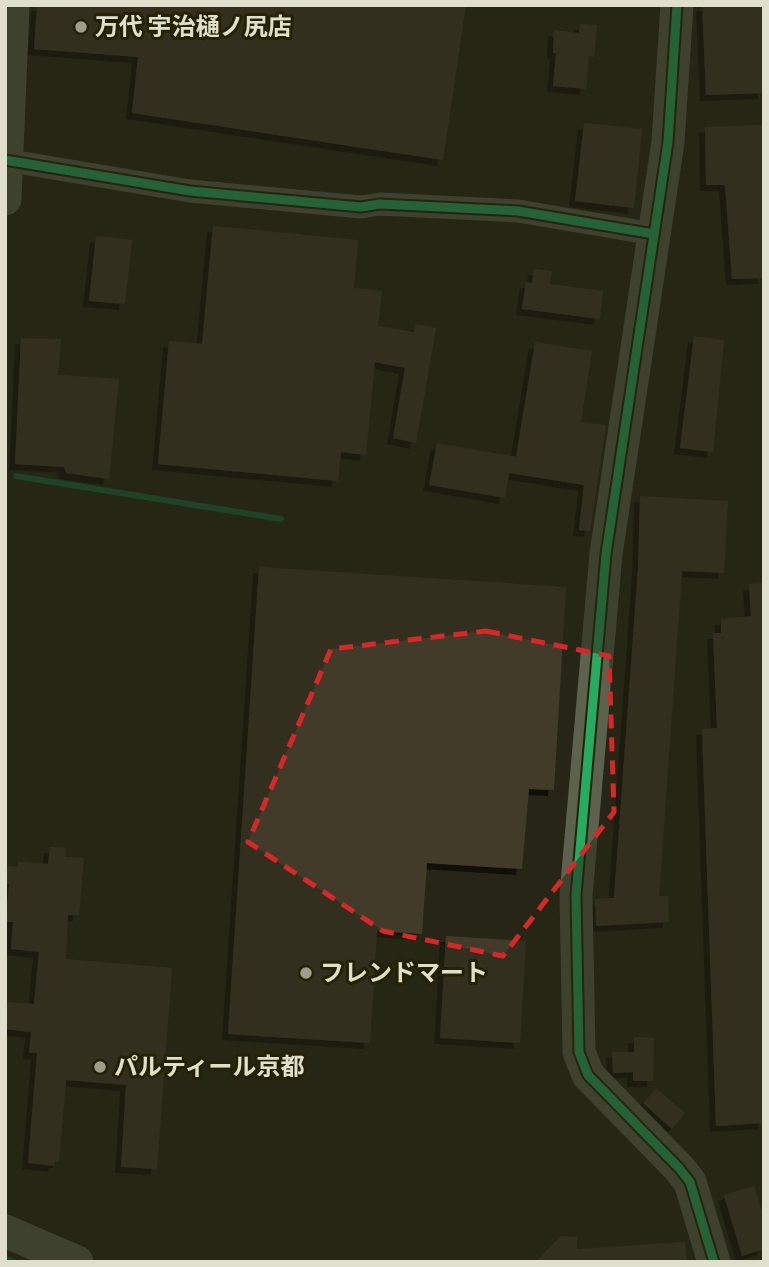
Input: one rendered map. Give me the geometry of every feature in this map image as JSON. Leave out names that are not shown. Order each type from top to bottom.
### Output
[{"type":"street","points":[[5,199],[13,5]]},
{"type":"street","points":[[677,5],[668,142],[606,554],[576,895],[579,1052],[588,1075],[690,1182],[713,1262]]},
{"type":"street","points":[[7,160],[190,191],[361,207],[380,204],[518,211],[654,234]]},
{"type":"street","points":[[5,1231],[77,1262]]},
{"type":"highlighted area","points":[[486,631],[609,656],[614,812],[503,956],[383,931],[248,842],[331,649]]},
{"type":"building","points":[[37,5],[466,5],[443,160],[132,113],[138,57],[34,49]]},
{"type":"building","points":[[702,5],[764,5],[764,93],[706,95]]},
{"type":"building","points":[[580,24],[597,25],[594,57],[589,56],[586,89],[553,86],[556,53],[553,53],[554,30],[579,33]]},
{"type":"building","points":[[584,123],[642,129],[634,208],[575,201]]},
{"type":"building","points":[[764,125],[764,278],[732,279],[725,185],[706,185],[705,127]]},
{"type":"building","points":[[213,226],[358,240],[354,288],[382,291],[378,326],[414,332],[416,324],[436,328],[416,443],[393,438],[405,368],[375,362],[366,455],[341,452],[338,481],[158,464],[169,341],[202,344]]},
{"type":"building","points":[[96,236],[132,240],[125,304],[89,301]]},
{"type":"building","points":[[534,269],[552,271],[550,284],[603,291],[600,319],[522,309],[526,282],[532,283]]},
{"type":"building","points":[[694,336],[724,340],[713,452],[680,448]]},
{"type":"building","points":[[21,338],[61,339],[58,375],[119,379],[109,479],[66,473],[64,467],[15,464]]},
{"type":"building","points":[[535,342],[592,351],[581,422],[606,425],[590,531],[579,530],[584,485],[509,473],[505,498],[429,485],[437,443],[516,457]]},
{"type":"building","points":[[640,496],[728,501],[724,573],[682,571],[659,896],[668,896],[669,922],[596,926],[595,899],[614,898],[638,569]]},
{"type":"building","points":[[259,567],[566,587],[554,790],[529,789],[522,869],[427,863],[422,934],[377,931],[370,1043],[228,1034]]},
{"type":"building","points":[[764,583],[764,1123],[716,1126],[702,729],[717,728],[713,633],[721,633],[721,619],[751,616],[749,584]]},
{"type":"building","name":"パルティール京都","points":[[50,847],[66,848],[65,857],[84,858],[79,915],[68,915],[66,959],[172,968],[157,1169],[121,1167],[126,1085],[66,1080],[59,1162],[55,1162],[54,1166],[28,1163],[37,1053],[29,1053],[31,1032],[5,1029],[5,1002],[34,1004],[39,952],[11,949],[13,922],[6,922],[9,884],[5,883],[5,866],[18,867],[18,862],[48,864]]},
{"type":"building","points":[[446,936],[526,941],[520,1043],[440,1038]]},
{"type":"building","points":[[634,1037],[654,1038],[653,1081],[633,1081],[633,1072],[613,1073],[612,1052],[634,1052]]},
{"type":"building","points":[[656,1088],[685,1113],[672,1129],[643,1103]]},
{"type":"building","points":[[754,1186],[764,1218],[764,1249],[742,1256],[724,1195]]},
{"type":"building","points":[[561,1236],[577,1237],[577,1249],[685,1242],[687,1262],[535,1262]]},
{"type":"waterway","points":[[16,476],[281,519]]},
{"type":"waterway","points":[[5,1259],[14,1262]]},
{"type":"cycle path","points":[[677,5],[668,142],[606,554],[576,895],[579,1052],[588,1075],[690,1182],[714,1262]]},
{"type":"cycle path","points":[[5,160],[190,191],[361,207],[380,204],[518,211],[654,234]]},
{"type":"place","name":"万代 宇治樋ノ尻店","points":[[81,27]]},
{"type":"place","name":"フレンドマート","points":[[306,973]]},
{"type":"place","name":"パルティール京都","points":[[100,1067]]}]
